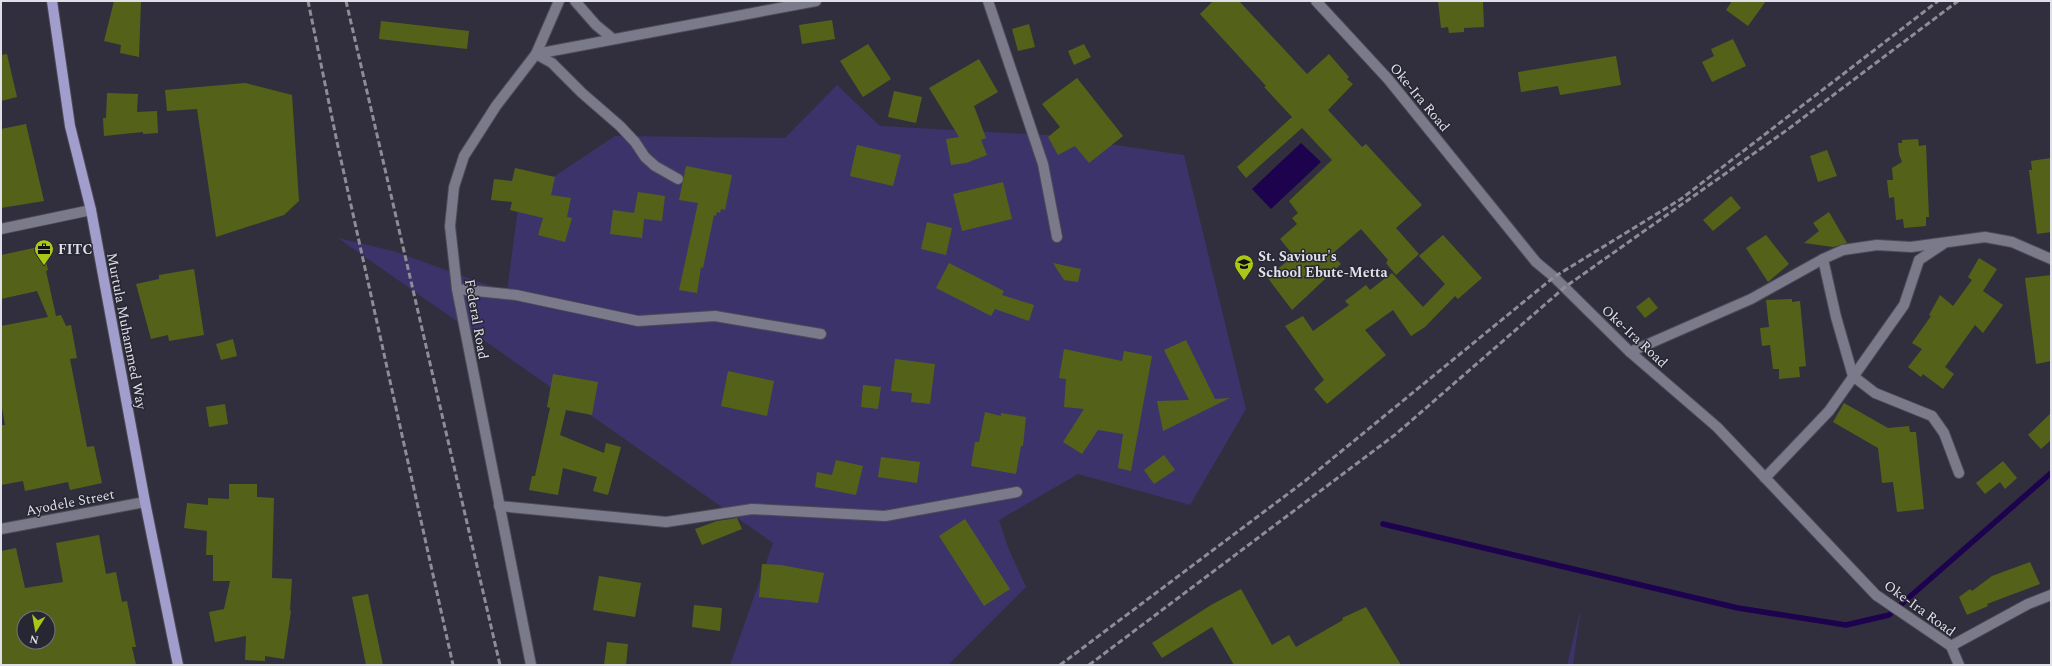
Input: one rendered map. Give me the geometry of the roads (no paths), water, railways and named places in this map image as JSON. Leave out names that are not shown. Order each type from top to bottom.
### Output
[{"type":"main road","name":"Murtula Muhammed Way","points":[[52,1],[70,126],[91,210],[145,502],[178,665]]},
{"type":"street","name":"Federal Road","points":[[531,665],[457,289],[450,226],[454,187],[464,156],[496,106],[536,54],[559,1]]},
{"type":"street","points":[[574,1],[614,40]]},
{"type":"street","points":[[536,54],[816,1]]},
{"type":"street","points":[[988,1],[1042,164],[1057,237]]},
{"type":"street","name":"Oke-Ira Road","points":[[1316,1],[1388,79],[1536,262],[1554,277],[1630,352],[1717,427],[1876,595],[1916,621],[1950,646],[1959,665]]},
{"type":"street","points":[[536,54],[552,63],[582,93],[620,126],[635,142],[645,157],[655,166],[678,179]]},
{"type":"street","points":[[1,229],[91,210]]},
{"type":"street","points":[[1630,352],[1751,299],[1823,259],[1843,250],[1878,245],[1912,247],[1984,237],[2012,242],[2051,259]]},
{"type":"street","points":[[1765,478],[1829,411],[1904,305],[1918,260],[1945,243]]},
{"type":"street","points":[[1823,259],[1836,317],[1853,376],[1875,393],[1932,416],[1944,433],[1959,473]]},
{"type":"street","points":[[457,289],[516,295],[638,321],[715,316],[821,334]]},
{"type":"street","points":[[499,506],[666,522],[752,509],[885,516],[1017,492]]},
{"type":"street","name":"Ayodele Street","points":[[1,529],[145,502]]},
{"type":"street","points":[[1950,646],[2028,604],[2051,595]]},
{"type":"waterway","points":[[1383,524],[1738,608],[1846,625],[1889,615],[2051,473]]},
{"type":"railway","points":[[308,1],[337,142],[453,665]]},
{"type":"railway","points":[[346,1],[500,665]]},
{"type":"railway","points":[[1060,665],[1305,481],[1554,277],[1681,199],[1938,1]]},
{"type":"railway","points":[[1089,665],[1396,434],[1565,287],[1787,130],[1958,1]]},
{"type":"place","name":"FITC","points":[[44,266]]},
{"type":"place","name":"St. Saviour's School Ebute-Metta","points":[[1244,281]]}]
